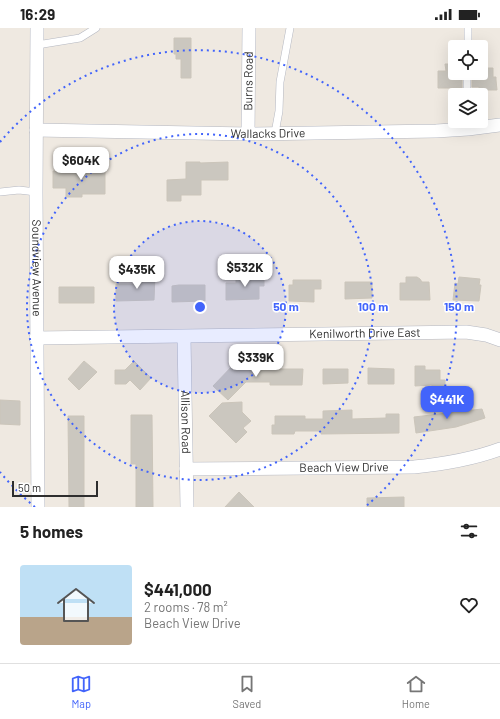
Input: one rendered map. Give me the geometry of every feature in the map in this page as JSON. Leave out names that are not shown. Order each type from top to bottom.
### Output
[{"type":"street","name":"Soundview Avenue","points":[[37,28],[36,338],[38,507]]},
{"type":"street","name":"Burns Road","points":[[248,134],[249,28]]},
{"type":"street","name":"Wallacks Drive","points":[[488,125],[500,125]]},
{"type":"street","name":"Wallacks Drive","points":[[36,130],[248,134],[436,131],[452,128]]},
{"type":"street","name":"Kenilworth Drive East","points":[[36,338],[466,332],[486,335],[500,340]]},
{"type":"street","name":"Allison Road","points":[[184,337],[187,507]]},
{"type":"street","name":"Beach View Drive","points":[[186,469],[414,467],[464,459],[500,449]]},
{"type":"lane","points":[[36,45],[80,38],[96,28]]},
{"type":"lane","points":[[275,133],[279,111],[280,82],[290,28]]},
{"type":"lane","points":[[468,28],[468,40]]},
{"type":"lane","points":[[0,192],[19,190],[36,192]]},
{"type":"building","points":[[174,38],[191,38],[191,78],[181,78],[181,59],[176,59],[176,54],[174,54]]},
{"type":"building","points":[[445,64],[448,64],[448,80],[462,80],[462,88],[438,88],[438,71],[446,71]]},
{"type":"building","points":[[488,68],[493,68],[493,77],[496,77],[497,90],[472,87],[472,80],[488,80]]},
{"type":"building","points":[[186,162],[228,162],[228,180],[201,180],[201,195],[181,195],[181,201],[167,201],[167,180],[186,179]]},
{"type":"building","points":[[86,166],[96,166],[96,170],[105,170],[105,194],[82,194],[82,197],[66,197],[66,188],[53,188],[53,171],[66,171],[66,169],[86,169]]},
{"type":"building","points":[[139,274],[155,274],[154,300],[116,301],[116,284],[139,284]]},
{"type":"building","points":[[264,275],[264,286],[259,286],[259,299],[226,300],[226,283],[236,283],[236,276]]},
{"type":"building","points":[[406,277],[417,277],[422,282],[429,282],[430,300],[400,300],[400,283],[406,283]]},
{"type":"building","points":[[459,277],[480,279],[479,285],[481,285],[479,301],[453,300],[455,283],[458,284]]},
{"type":"building","points":[[293,280],[321,280],[321,289],[314,289],[314,302],[289,301],[289,285],[293,285]]},
{"type":"building","points":[[345,282],[372,282],[372,298],[345,299]]},
{"type":"building","points":[[205,285],[205,301],[172,302],[172,286]]},
{"type":"building","points":[[59,287],[94,287],[94,303],[59,303]]},
{"type":"building","points":[[84,361],[97,372],[79,390],[68,379]]},
{"type":"building","points":[[134,361],[151,378],[140,390],[130,380],[126,384],[115,384],[115,370],[125,370]]},
{"type":"building","points":[[237,361],[244,369],[303,369],[302,385],[270,385],[270,382],[246,382],[228,400],[213,386]]},
{"type":"building","points":[[415,366],[425,366],[425,370],[440,370],[440,380],[445,380],[445,390],[432,390],[432,385],[415,386]]},
{"type":"building","points":[[368,368],[394,369],[394,384],[368,384]]},
{"type":"building","points":[[323,369],[348,369],[348,383],[323,384]]},
{"type":"building","points":[[0,400],[20,401],[20,425],[0,424]]},
{"type":"building","points":[[242,402],[242,412],[251,421],[243,428],[247,432],[236,443],[209,416],[222,403]]},
{"type":"building","points":[[482,409],[485,418],[456,427],[416,433],[414,417]]},
{"type":"building","points":[[352,410],[352,419],[386,418],[386,414],[399,414],[399,433],[321,434],[321,431],[295,431],[294,434],[272,434],[272,425],[275,425],[275,416],[305,416],[305,419],[323,419],[323,411]]},
{"type":"building","points":[[131,415],[152,415],[153,507],[136,507],[136,464],[131,464]]},
{"type":"building","points":[[68,416],[84,416],[84,507],[69,507]]},
{"type":"building","points":[[239,492],[254,507],[225,507]]},
{"type":"building","points":[[404,497],[404,507],[367,507],[367,498]]}]
